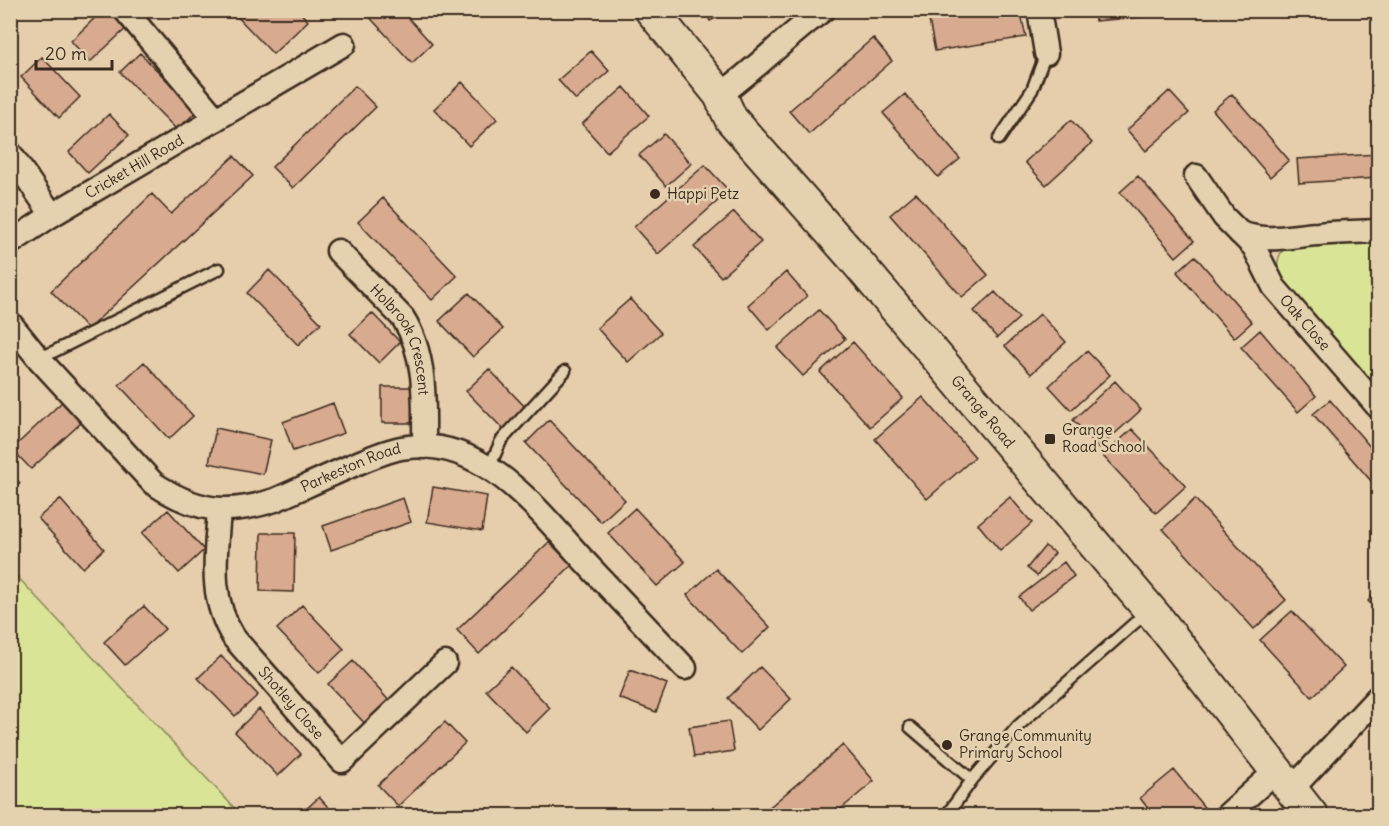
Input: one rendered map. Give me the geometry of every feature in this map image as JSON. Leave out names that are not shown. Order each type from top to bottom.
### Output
[{"type":"street","points":[[125,10],[216,119]]},
{"type":"street","name":"Grange Road","points":[[651,10],[720,95],[731,119],[851,255],[1150,609],[1312,816]]},
{"type":"street","points":[[720,95],[741,80],[798,28],[822,10]]},
{"type":"street","points":[[1038,10],[1046,54]]},
{"type":"street","name":"Cricket Hill Road","points":[[10,243],[52,215],[344,44]]},
{"type":"street","points":[[10,153],[52,215]]},
{"type":"street","name":"Oak Close","points":[[1196,176],[1224,217],[1259,255],[1274,287],[1378,407]]},
{"type":"street","points":[[1240,233],[1263,239],[1276,239],[1310,234],[1378,231]]},
{"type":"street","name":"Holbrook Crescent","points":[[338,251],[403,318],[410,329],[421,371],[424,447]]},
{"type":"street","name":"Parkeston Road","points":[[10,323],[39,359],[153,483],[185,500],[219,510],[258,506],[275,501],[379,454],[400,448],[424,447],[453,452],[489,468],[506,479],[536,508],[685,668]]},
{"type":"street","name":"Shotley Close","points":[[219,510],[215,586],[223,618],[234,638],[342,761],[445,663]]},
{"type":"street","points":[[1226,816],[1283,780],[1378,697]]},
{"type":"lane","points":[[999,139],[1032,90],[1046,54]]},
{"type":"lane","points":[[39,359],[219,269]]},
{"type":"lane","points":[[489,468],[501,441],[565,371]]},
{"type":"lane","points":[[946,816],[972,780],[1018,726],[1150,609]]},
{"type":"lane","points":[[910,728],[972,780]]},
{"type":"green space","points":[[1378,238],[1378,396],[1280,279],[1277,266],[1286,246]]},
{"type":"green space","points":[[11,570],[241,815],[11,815]]},
{"type":"building","points":[[103,10],[118,10],[131,24],[90,62],[71,41]]},
{"type":"building","points":[[231,10],[298,10],[308,21],[273,54]]},
{"type":"building","points":[[363,10],[401,10],[432,44],[412,63]]},
{"type":"building","points":[[704,10],[731,10],[710,21]]},
{"type":"building","points":[[927,10],[1020,10],[1026,37],[935,51]]},
{"type":"building","points":[[1094,10],[1212,10],[1212,11],[1095,21]]},
{"type":"building","points":[[873,38],[892,61],[809,134],[789,111]]},
{"type":"building","points":[[591,51],[609,71],[576,100],[558,80]]},
{"type":"building","points":[[140,53],[197,111],[177,130],[120,72]]},
{"type":"building","points":[[42,57],[80,97],[59,118],[21,77]]},
{"type":"building","points":[[462,82],[497,119],[469,146],[434,109]]},
{"type":"building","points":[[355,86],[376,107],[293,188],[272,167]]},
{"type":"building","points":[[624,87],[649,116],[607,152],[582,124]]},
{"type":"building","points":[[1169,91],[1189,113],[1146,151],[1127,130]]},
{"type":"building","points":[[905,94],[960,159],[938,177],[883,113]]},
{"type":"building","points":[[1232,94],[1289,160],[1270,177],[1213,110]]},
{"type":"building","points":[[109,114],[129,135],[88,173],[69,152]]},
{"type":"building","points":[[1071,120],[1092,143],[1046,185],[1025,162]]},
{"type":"building","points":[[664,134],[691,164],[666,186],[639,155]]},
{"type":"building","points":[[1378,154],[1378,178],[1299,183],[1297,159]]},
{"type":"building","points":[[234,156],[253,176],[88,329],[51,291],[152,194],[171,214]]},
{"type":"building","points":[[705,165],[729,191],[658,254],[634,227]]},
{"type":"building","points":[[1138,176],[1194,241],[1176,257],[1120,192]]},
{"type":"building","points":[[916,193],[988,275],[962,297],[890,215]]},
{"type":"building","points":[[383,198],[457,276],[432,300],[358,222]]},
{"type":"building","points":[[734,212],[761,242],[721,277],[694,247]]},
{"type":"building","points":[[1195,256],[1252,322],[1234,338],[1177,272]]},
{"type":"building","points":[[269,270],[321,323],[298,345],[247,293]]},
{"type":"building","points":[[786,272],[807,296],[769,330],[748,305]]},
{"type":"building","points":[[995,292],[1019,318],[997,338],[974,311]]},
{"type":"building","points":[[469,293],[503,329],[473,357],[439,321]]},
{"type":"building","points":[[630,299],[661,333],[628,362],[597,328]]},
{"type":"building","points":[[819,310],[845,339],[803,376],[777,348]]},
{"type":"building","points":[[372,313],[400,342],[379,363],[350,334]]},
{"type":"building","points":[[1040,314],[1066,342],[1031,374],[1005,346]]},
{"type":"building","points":[[1260,330],[1316,396],[1298,412],[1241,347]]},
{"type":"building","points":[[853,342],[903,398],[870,427],[820,372]]},
{"type":"building","points":[[1087,351],[1110,375],[1071,410],[1049,386]]},
{"type":"building","points":[[144,362],[193,416],[169,439],[119,385]]},
{"type":"building","points":[[489,369],[528,410],[505,431],[466,391]]},
{"type":"building","points":[[1115,381],[1141,410],[1099,448],[1073,420]]},
{"type":"building","points":[[382,387],[413,387],[414,423],[382,423]]},
{"type":"building","points":[[923,397],[975,457],[927,499],[875,439]]},
{"type":"building","points":[[1330,400],[1378,456],[1378,489],[1313,414]]},
{"type":"building","points":[[63,401],[82,422],[31,469],[12,449]]},
{"type":"building","points":[[333,403],[344,433],[293,451],[283,422]]},
{"type":"building","points":[[549,420],[625,500],[601,522],[526,443]]},
{"type":"building","points":[[216,428],[271,440],[263,474],[209,463]]},
{"type":"building","points":[[1132,429],[1186,486],[1156,513],[1103,456]]},
{"type":"building","points":[[10,473],[20,483],[10,492]]},
{"type":"building","points":[[433,487],[487,496],[482,531],[427,522]]},
{"type":"building","points":[[1010,497],[1032,523],[1000,551],[978,524]]},
{"type":"building","points":[[403,498],[411,522],[331,550],[323,526]]},
{"type":"building","points":[[60,499],[104,549],[83,568],[38,518]]},
{"type":"building","points":[[1195,499],[1286,600],[1254,629],[1163,529]]},
{"type":"building","points":[[635,508],[685,562],[657,586],[608,533]]},
{"type":"building","points":[[168,510],[204,550],[179,573],[142,533]]},
{"type":"building","points":[[261,533],[295,533],[294,592],[260,591]]},
{"type":"building","points":[[549,542],[572,565],[479,654],[457,630]]},
{"type":"building","points":[[1045,546],[1055,553],[1037,576],[1027,568]]},
{"type":"building","points":[[1064,562],[1074,576],[1029,610],[1019,597]]},
{"type":"building","points":[[716,569],[770,627],[742,654],[687,595]]},
{"type":"building","points":[[1378,590],[1378,611],[1368,601]]},
{"type":"building","points":[[302,605],[344,649],[319,673],[277,629]]},
{"type":"building","points":[[144,606],[165,629],[125,665],[104,642]]},
{"type":"building","points":[[1292,611],[1344,667],[1312,697],[1260,640]]},
{"type":"building","points":[[221,656],[258,695],[235,716],[198,678]]},
{"type":"building","points":[[353,661],[392,704],[368,727],[328,684]]},
{"type":"building","points":[[511,667],[550,708],[526,732],[486,690]]},
{"type":"building","points":[[760,667],[791,699],[758,730],[728,698]]},
{"type":"building","points":[[630,670],[667,684],[656,712],[619,698]]},
{"type":"building","points":[[259,709],[301,754],[278,776],[235,732]]},
{"type":"building","points":[[729,721],[734,751],[694,757],[689,727]]},
{"type":"building","points":[[445,722],[465,743],[398,806],[378,785]]},
{"type":"building","points":[[843,745],[874,781],[841,809],[847,816],[759,816]]},
{"type":"building","points":[[1174,770],[1207,811],[1202,816],[1154,816],[1140,798]]},
{"type":"building","points":[[319,797],[336,816],[299,816]]},
{"type":"place","name":"Happi Petz","points":[[655,194]]},
{"type":"place","name":"Grange Road School","points":[[1050,439]]},
{"type":"place","name":"Grange Community Primary School","points":[[947,745]]}]
